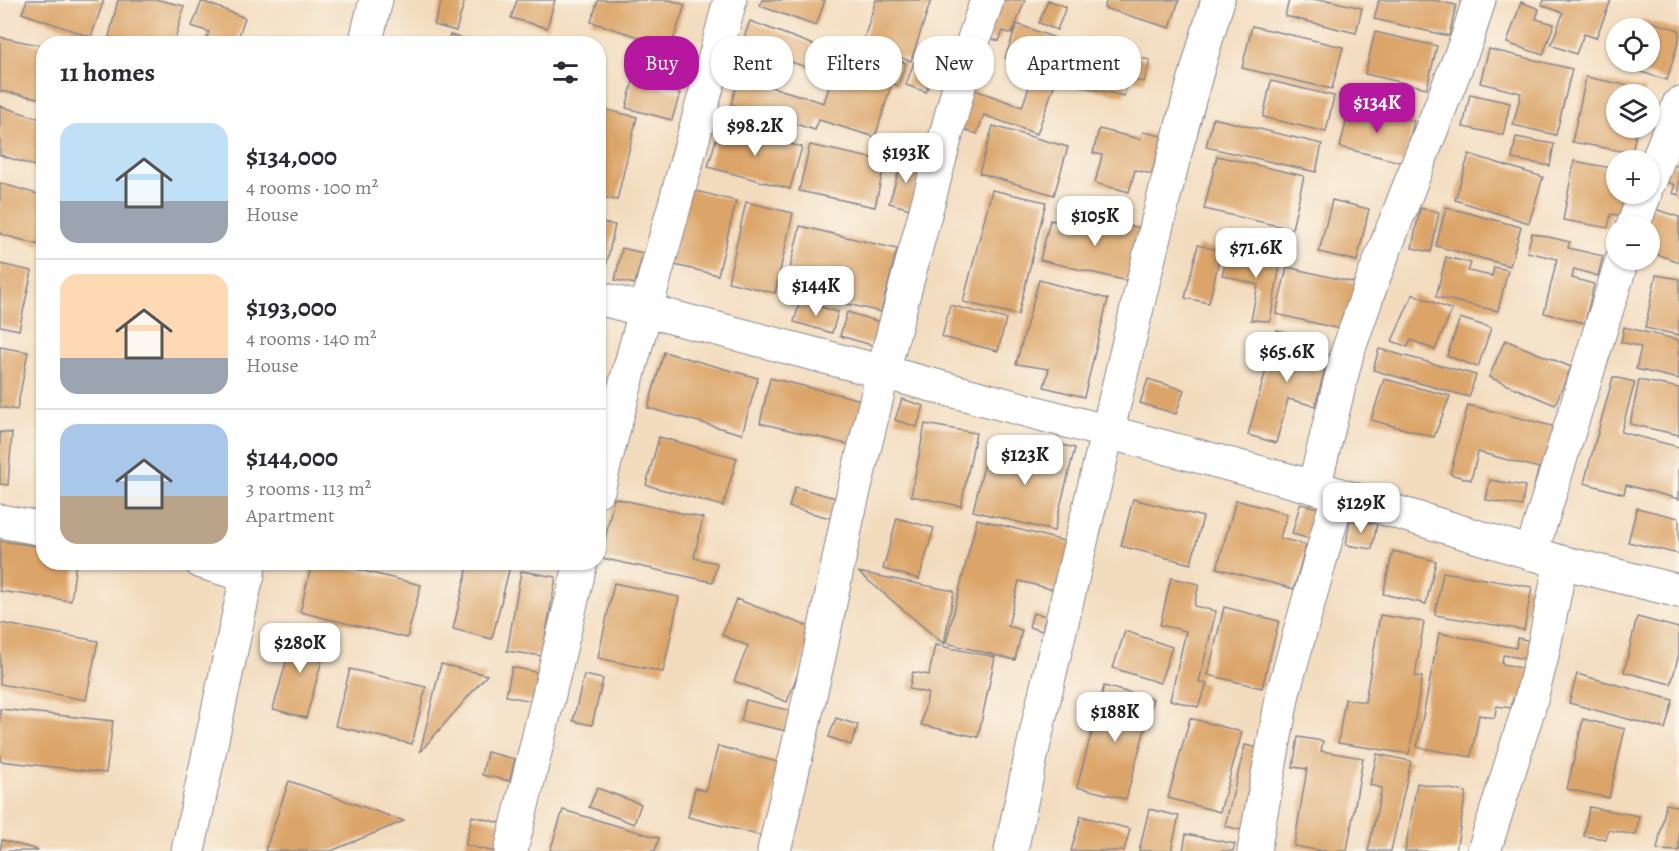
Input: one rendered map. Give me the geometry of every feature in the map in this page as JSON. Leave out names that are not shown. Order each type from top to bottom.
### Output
[{"type":"street","points":[[367,36],[376,0]]},
{"type":"street","points":[[606,459],[644,310],[704,101],[729,0]]},
{"type":"street","points":[[774,851],[820,652],[848,514],[883,372],[962,75],[987,0]]},
{"type":"street","points":[[1011,851],[1030,755],[1162,205],[1218,0]]},
{"type":"street","points":[[1254,851],[1283,693],[1326,491],[1351,343],[1373,279],[1467,39],[1479,0]]},
{"type":"street","points":[[1660,154],[1679,104]]},
{"type":"street","points":[[1484,851],[1542,656],[1546,558],[1619,270]]},
{"type":"street","points":[[606,300],[1326,491],[1546,558],[1679,591]]},
{"type":"street","points":[[0,521],[36,528]]},
{"type":"street","points":[[189,851],[249,570]]},
{"type":"street","points":[[511,851],[579,570]]},
{"type":"building","points":[[27,0],[104,0],[91,36],[22,13]]},
{"type":"building","points":[[118,0],[159,0],[184,6],[176,36],[109,36]]},
{"type":"building","points":[[442,0],[465,0],[456,31],[434,25]]},
{"type":"building","points":[[517,0],[555,0],[547,28],[511,18]]},
{"type":"building","points":[[598,0],[670,0],[685,5],[674,36],[636,36],[591,22]]},
{"type":"building","points":[[762,0],[825,0],[816,26],[760,6]]},
{"type":"building","points":[[876,0],[931,0],[919,36],[914,36],[914,52],[911,61],[902,58],[902,36],[865,36]]},
{"type":"building","points":[[994,0],[1025,0],[1012,34],[1003,31],[999,41],[994,40],[994,36],[989,36]]},
{"type":"building","points":[[1048,0],[1066,7],[1057,30],[1039,23]]},
{"type":"building","points":[[1107,0],[1179,0],[1170,28],[1104,8]]},
{"type":"building","points":[[1289,0],[1327,0],[1362,8],[1356,33],[1285,16]]},
{"type":"building","points":[[1379,0],[1433,0],[1456,5],[1449,36],[1374,19]]},
{"type":"building","points":[[1544,0],[1611,0],[1596,38],[1584,34],[1576,54],[1551,45],[1563,13],[1542,5]]},
{"type":"building","points":[[202,1],[245,18],[239,36],[207,36],[209,32],[192,26]]},
{"type":"building","points":[[1521,2],[1539,9],[1536,19],[1554,24],[1543,55],[1507,43]]},
{"type":"building","points":[[750,21],[790,36],[745,36]]},
{"type":"building","points":[[1017,24],[1050,36],[1013,36]]},
{"type":"building","points":[[1660,24],[1679,30],[1679,39],[1667,80],[1641,72],[1660,72]]},
{"type":"building","points":[[1252,26],[1343,47],[1332,89],[1242,68]]},
{"type":"building","points":[[1375,32],[1437,46],[1427,88],[1365,74]]},
{"type":"building","points":[[0,37],[36,44],[36,98],[0,91]]},
{"type":"building","points":[[793,37],[805,42],[805,67],[793,62]]},
{"type":"building","points":[[1489,49],[1572,69],[1556,135],[1513,125],[1521,93],[1480,83]]},
{"type":"building","points":[[1141,58],[1150,60],[1144,82],[1141,81]]},
{"type":"building","points":[[902,62],[906,63],[902,74]]},
{"type":"building","points":[[914,62],[914,88],[906,85]]},
{"type":"building","points":[[1586,77],[1620,84],[1606,84],[1606,138],[1635,138],[1633,150],[1616,150],[1572,142]]},
{"type":"building","points":[[1271,81],[1334,96],[1326,132],[1263,117]]},
{"type":"building","points":[[631,90],[668,90],[680,93],[672,120],[626,108]]},
{"type":"building","points":[[735,90],[782,90],[824,103],[828,90],[890,90],[875,137],[819,120],[815,130],[731,104]]},
{"type":"building","points":[[966,90],[975,90],[1022,107],[1028,90],[1052,90],[1037,134],[984,115],[977,134],[954,126]]},
{"type":"building","points":[[1097,90],[1125,90],[1124,96]]},
{"type":"building","points":[[1470,94],[1510,103],[1503,135],[1463,127]]},
{"type":"building","points":[[0,106],[36,117],[36,166],[0,155]]},
{"type":"building","points":[[1350,106],[1414,121],[1404,163],[1340,147]]},
{"type":"building","points":[[606,110],[637,117],[617,200],[606,198]]},
{"type":"building","points":[[1213,118],[1322,144],[1316,172],[1206,147]]},
{"type":"building","points":[[720,126],[802,147],[790,189],[708,167]]},
{"type":"building","points":[[993,126],[1068,147],[1054,195],[979,173]]},
{"type":"building","points":[[1099,129],[1140,139],[1143,132],[1162,136],[1152,174],[1135,170],[1129,192],[1095,183],[1102,155],[1093,153]]},
{"type":"building","points":[[1516,137],[1554,144],[1550,166],[1512,159]]},
{"type":"building","points":[[810,145],[885,161],[875,207],[799,191]]},
{"type":"building","points":[[1469,154],[1543,177],[1529,223],[1455,200]]},
{"type":"building","points":[[1217,156],[1304,176],[1292,229],[1204,209]]},
{"type":"building","points":[[903,158],[924,164],[910,209],[889,203]]},
{"type":"building","points":[[1574,161],[1606,167],[1606,204],[1628,204],[1626,216],[1611,214],[1606,216],[1606,228],[1563,220]]},
{"type":"building","points":[[1663,161],[1679,167],[1679,195],[1672,193],[1675,185],[1660,179]]},
{"type":"building","points":[[0,183],[36,194],[36,244],[0,234]]},
{"type":"building","points":[[688,189],[736,201],[718,275],[670,264]]},
{"type":"building","points":[[992,190],[1046,202],[1018,315],[963,302]]},
{"type":"building","points":[[1332,200],[1369,209],[1357,261],[1319,252]]},
{"type":"building","points":[[746,202],[793,213],[775,293],[728,282]]},
{"type":"building","points":[[1646,206],[1679,217],[1679,262],[1660,255],[1660,216],[1648,216]]},
{"type":"building","points":[[1446,207],[1521,227],[1510,266],[1436,246]]},
{"type":"building","points":[[1420,208],[1439,212],[1431,252],[1412,248]]},
{"type":"building","points":[[1079,214],[1145,229],[1132,282],[1040,260],[1050,220],[1076,226]]},
{"type":"building","points":[[606,223],[615,225],[606,267]]},
{"type":"building","points":[[800,226],[897,249],[881,312],[785,289]]},
{"type":"building","points":[[1532,233],[1570,242],[1568,248],[1603,256],[1598,276],[1574,269],[1572,278],[1594,284],[1585,323],[1544,313],[1557,259],[1527,252]]},
{"type":"building","points":[[1198,245],[1221,251],[1209,303],[1185,298]]},
{"type":"building","points":[[622,248],[643,253],[635,284],[615,280]]},
{"type":"building","points":[[1230,248],[1281,260],[1270,321],[1251,320],[1258,285],[1222,275]]},
{"type":"building","points":[[1446,257],[1471,263],[1468,271],[1492,276],[1494,267],[1508,270],[1498,311],[1436,297]]},
{"type":"building","points":[[0,264],[32,271],[19,330],[0,326]]},
{"type":"building","points":[[1287,267],[1356,283],[1344,330],[1276,314]]},
{"type":"building","points":[[1656,275],[1679,279],[1679,335],[1645,328]]},
{"type":"building","points":[[1039,280],[1108,299],[1084,397],[1044,387],[1049,369],[1016,364]]},
{"type":"building","points":[[1413,294],[1452,310],[1435,350],[1411,340],[1408,347],[1392,341]]},
{"type":"building","points":[[800,301],[838,312],[832,333],[794,322]]},
{"type":"building","points":[[950,305],[1006,319],[998,351],[942,337]]},
{"type":"building","points":[[847,312],[886,324],[879,347],[840,336]]},
{"type":"building","points":[[1460,318],[1491,328],[1478,367],[1447,356]]},
{"type":"building","points":[[1624,327],[1679,340],[1679,379],[1636,369],[1641,347],[1621,342]]},
{"type":"building","points":[[1277,330],[1313,340],[1311,349],[1329,354],[1315,406],[1288,399],[1276,443],[1248,435]]},
{"type":"building","points":[[1505,340],[1571,367],[1555,405],[1489,377]]},
{"type":"building","points":[[0,347],[28,352],[17,410],[0,407]]},
{"type":"building","points":[[1379,349],[1476,375],[1469,397],[1373,370]]},
{"type":"building","points":[[664,352],[758,378],[742,434],[648,408]]},
{"type":"building","points":[[1613,377],[1635,382],[1621,432],[1679,447],[1679,499],[1626,485],[1624,494],[1584,483]]},
{"type":"building","points":[[770,378],[866,401],[855,446],[760,423]]},
{"type":"building","points":[[1148,379],[1184,390],[1176,414],[1140,403]]},
{"type":"building","points":[[1384,379],[1450,396],[1434,437],[1371,420]]},
{"type":"building","points":[[1639,380],[1679,388],[1679,435],[1630,424]]},
{"type":"building","points":[[902,399],[924,406],[917,427],[895,420]]},
{"type":"building","points":[[1468,405],[1564,429],[1547,494],[1533,490],[1539,468],[1478,452],[1471,480],[1450,474]]},
{"type":"building","points":[[925,424],[976,433],[961,506],[911,496]]},
{"type":"building","points":[[0,432],[12,433],[8,485],[0,484]]},
{"type":"building","points":[[659,437],[737,458],[723,506],[646,485]]},
{"type":"building","points":[[1042,440],[1075,448],[1054,531],[973,511],[988,449],[1036,461]]},
{"type":"building","points":[[1490,480],[1525,486],[1522,506],[1486,500]]},
{"type":"building","points":[[795,487],[836,498],[830,518],[789,507]]},
{"type":"building","points":[[614,498],[703,518],[694,558],[717,563],[713,582],[606,559],[606,535]]},
{"type":"building","points":[[1133,499],[1203,517],[1191,564],[1121,546]]},
{"type":"building","points":[[1236,500],[1287,514],[1280,538],[1306,545],[1294,589],[1217,568]]},
{"type":"building","points":[[1300,504],[1323,509],[1315,540],[1292,534]]},
{"type":"building","points":[[1637,508],[1679,518],[1679,554],[1628,542]]},
{"type":"building","points":[[897,518],[934,528],[919,579],[883,569]]},
{"type":"building","points":[[977,519],[1076,544],[1063,592],[1019,581],[1008,626],[1022,630],[1015,660],[946,643]]},
{"type":"building","points":[[1350,520],[1377,524],[1372,549],[1346,545]]},
{"type":"building","points":[[0,541],[36,546],[36,570],[75,570],[71,601],[0,591]]},
{"type":"building","points":[[1393,551],[1436,561],[1426,604],[1383,594]]},
{"type":"building","points":[[310,570],[360,570],[421,585],[407,638],[300,612]]},
{"type":"building","points":[[467,570],[509,570],[492,639],[453,629]]},
{"type":"building","points":[[521,571],[556,577],[542,656],[507,651]]},
{"type":"building","points":[[858,572],[954,591],[944,644]]},
{"type":"building","points":[[1443,572],[1532,587],[1524,630],[1435,615]]},
{"type":"building","points":[[1171,578],[1199,584],[1194,606],[1216,611],[1199,682],[1207,684],[1198,707],[1170,700],[1186,631],[1160,625]]},
{"type":"building","points":[[614,583],[679,597],[663,672],[598,658]]},
{"type":"building","points":[[736,599],[815,629],[787,702],[734,681],[748,646],[722,635]]},
{"type":"building","points":[[1224,607],[1279,621],[1262,688],[1208,675]]},
{"type":"building","points":[[1033,613],[1046,616],[1042,631],[1029,627]]},
{"type":"building","points":[[1380,615],[1424,622],[1415,676],[1422,677],[1409,754],[1338,743],[1345,699],[1365,702]]},
{"type":"building","points":[[1637,617],[1679,628],[1679,654],[1671,684],[1624,672]]},
{"type":"building","points":[[0,623],[98,641],[86,700],[0,684]]},
{"type":"building","points":[[295,630],[328,639],[306,718],[273,709]]},
{"type":"building","points":[[1125,631],[1172,647],[1160,683],[1113,668]]},
{"type":"building","points":[[1439,633],[1516,648],[1517,638],[1541,643],[1537,661],[1503,655],[1502,664],[1535,671],[1528,700],[1513,698],[1511,708],[1497,706],[1494,718],[1479,715],[1471,757],[1417,747]]},
{"type":"building","points":[[935,645],[995,657],[978,737],[921,725],[928,693],[909,689],[913,672],[929,675]]},
{"type":"building","points":[[441,664],[487,675],[420,752],[435,689]]},
{"type":"building","points":[[512,667],[544,674],[538,702],[506,696]]},
{"type":"building","points":[[350,669],[426,687],[412,744],[335,726]]},
{"type":"building","points":[[1577,674],[1673,700],[1665,729],[1569,703]]},
{"type":"building","points":[[584,675],[603,679],[592,725],[573,721]]},
{"type":"building","points":[[1104,686],[1153,699],[1126,799],[1077,787]]},
{"type":"building","points":[[746,700],[792,711],[787,731],[741,721]]},
{"type":"building","points":[[0,709],[113,721],[106,773],[0,761]]},
{"type":"building","points":[[836,718],[858,725],[851,745],[829,737]]},
{"type":"building","points":[[1190,718],[1242,732],[1220,812],[1168,798]]},
{"type":"building","points":[[1583,719],[1625,729],[1609,798],[1567,789]]},
{"type":"building","points":[[1298,737],[1323,741],[1321,751],[1363,758],[1347,851],[1322,851],[1294,846],[1307,769],[1293,767]]},
{"type":"building","points":[[1245,745],[1268,750],[1249,832],[1225,826]]},
{"type":"building","points":[[718,746],[781,763],[762,836],[688,817],[695,788],[706,791]]},
{"type":"building","points":[[487,752],[515,759],[510,781],[482,775]]},
{"type":"building","points":[[1377,754],[1411,761],[1391,851],[1368,851],[1382,788],[1370,785]]},
{"type":"building","points":[[289,781],[404,821],[331,851],[265,851]]},
{"type":"building","points":[[1417,783],[1466,792],[1456,851],[1405,851]]},
{"type":"building","points":[[597,788],[641,804],[634,824],[589,807]]},
{"type":"building","points":[[1666,804],[1679,807],[1679,851],[1657,850]]},
{"type":"building","points":[[1589,807],[1639,816],[1636,835],[1608,830],[1606,839],[1584,836]]},
{"type":"building","points":[[1149,809],[1179,816],[1171,851],[1139,851]]},
{"type":"building","points":[[563,810],[659,838],[655,851],[550,851]]},
{"type":"building","points":[[472,816],[509,825],[503,851],[490,851],[465,845]]},
{"type":"building","points":[[1081,816],[1130,829],[1124,851],[1071,851]]},
{"type":"building","points":[[1186,834],[1235,844],[1233,851],[1183,851]]},
{"type":"building","points":[[2,840],[38,850],[38,851],[0,851]]}]
